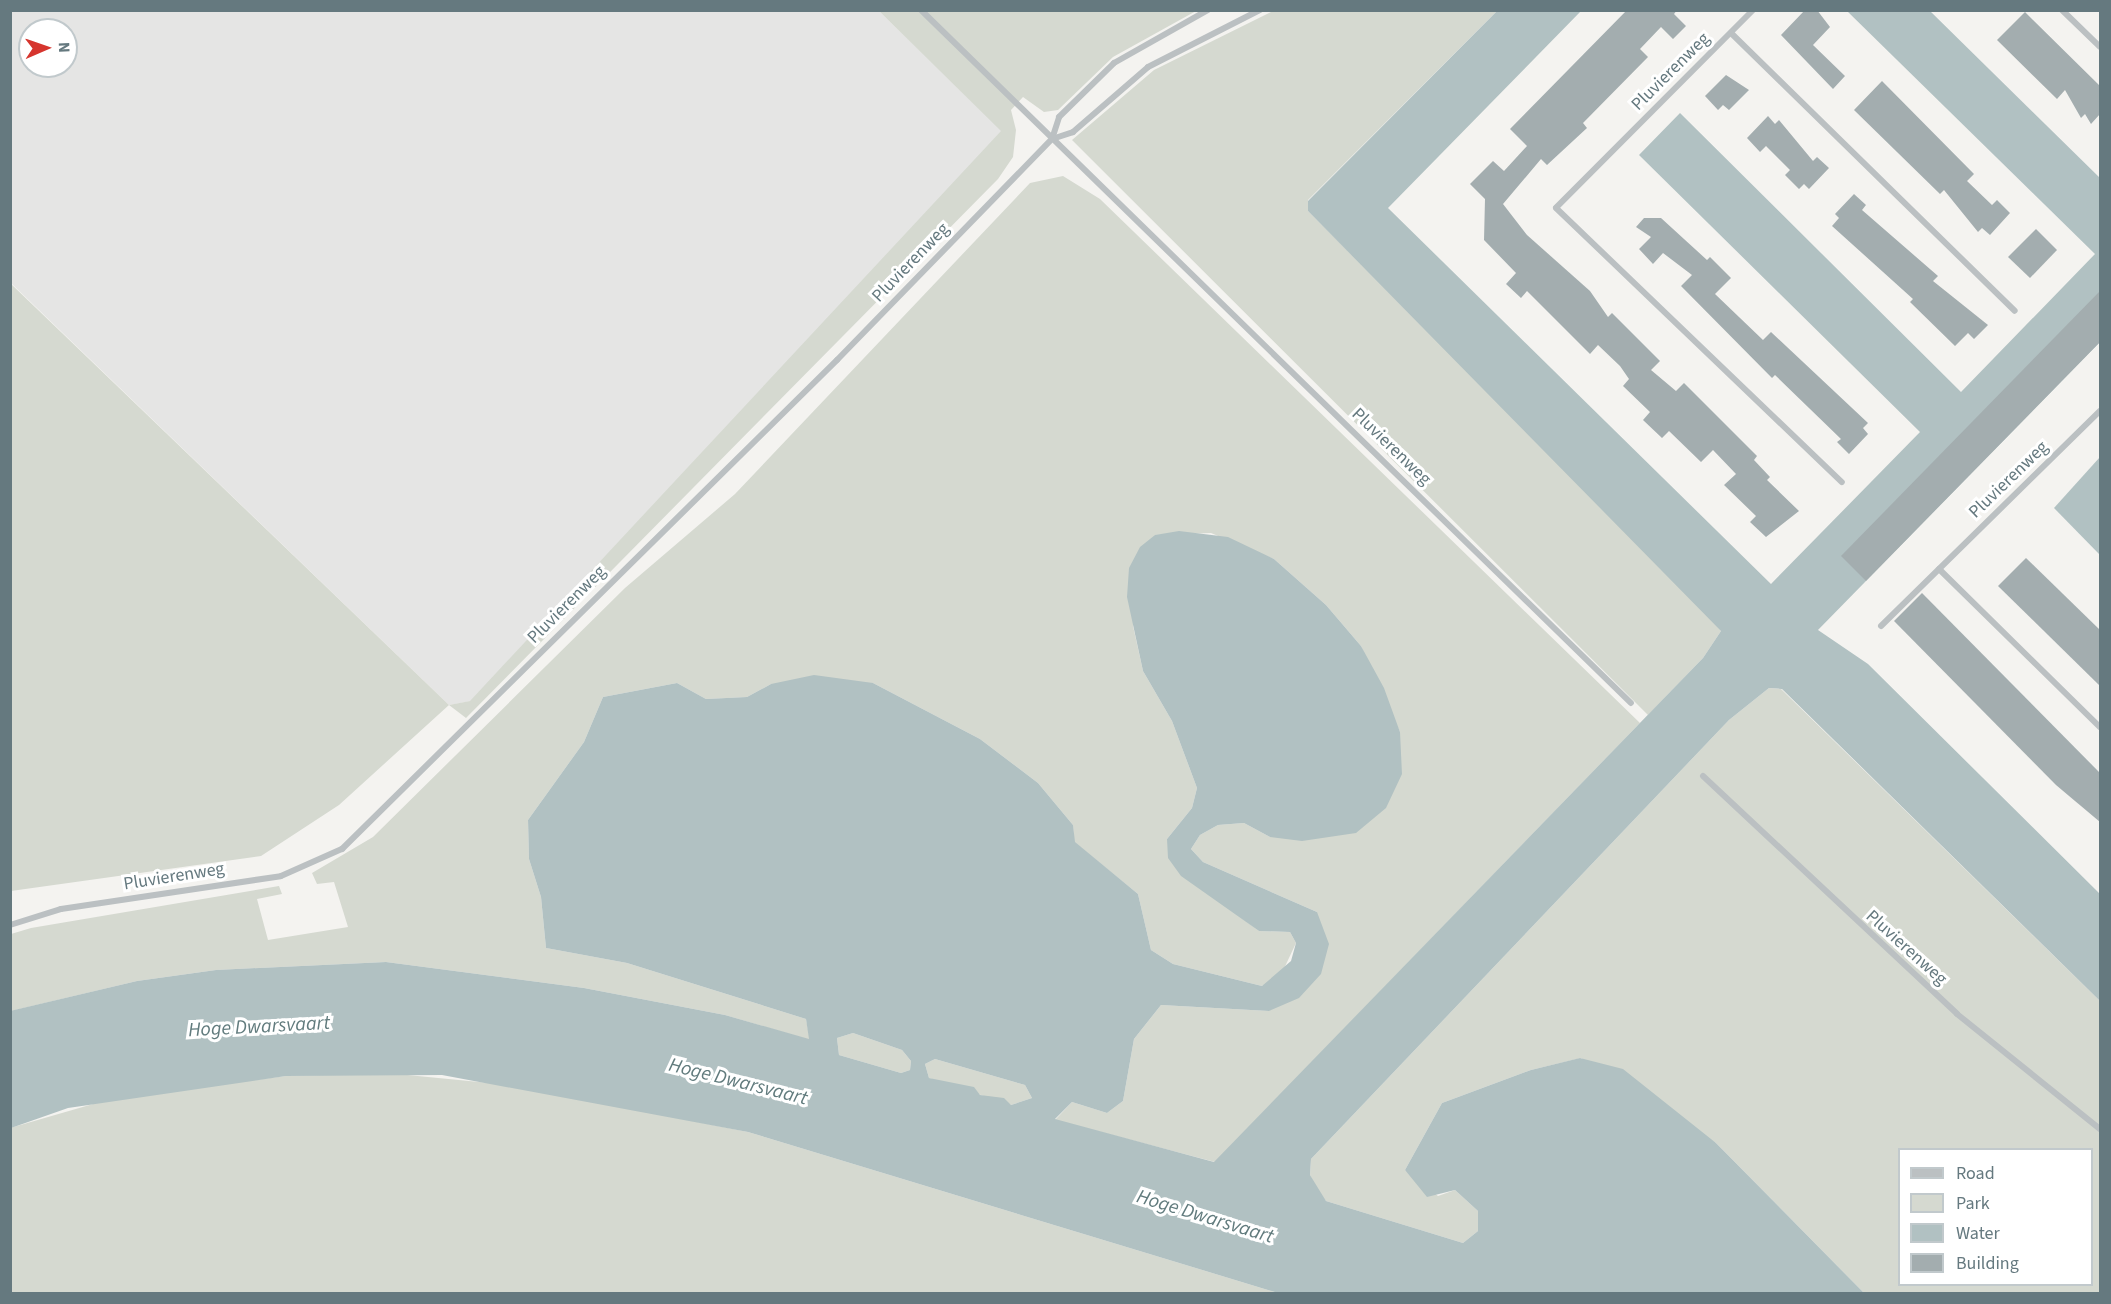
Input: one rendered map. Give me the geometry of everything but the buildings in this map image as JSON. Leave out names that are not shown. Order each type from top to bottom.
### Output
[{"type":"street","points":[[921,10],[1052,139]]},
{"type":"street","name":"Pluvierenweg","points":[[1052,139],[1059,117],[1114,63],[1208,10]]},
{"type":"street","name":"Pluvierenweg","points":[[10,925],[61,909],[281,876],[342,849],[1052,139],[1073,132],[1149,67],[1260,10]]},
{"type":"street","name":"Pluvierenweg","points":[[1753,10],[1556,208],[1842,482]]},
{"type":"street","points":[[2062,10],[2100,47]]},
{"type":"street","name":"Pluvierenweg","points":[[1731,33],[2015,311]]},
{"type":"street","name":"Pluvierenweg","points":[[1052,139],[1630,703]]},
{"type":"street","name":"Pluvierenweg","points":[[1881,626],[2100,411]]},
{"type":"street","points":[[1939,569],[2100,727]]},
{"type":"street","name":"Pluvierenweg","points":[[1704,776],[1957,1014],[2100,1129]]},
{"type":"shaded area","points":[[10,11],[879,11],[1002,131],[471,701],[449,705],[11,283]]},
{"type":"green space","points":[[879,11],[1196,11],[1113,57],[1058,110],[1044,112],[1023,97],[1011,110],[1016,130],[1013,157],[998,179],[466,718],[449,705],[470,701],[1001,131]]},
{"type":"green space","points":[[1273,11],[1497,11],[1308,200],[1308,211],[1716,622],[1721,631],[1703,658],[1648,715],[1072,140],[1154,70]]},
{"type":"green space","points":[[1063,176],[1100,199],[1640,723],[1215,1162],[1055,1120],[1072,1102],[1107,1113],[1123,1101],[1134,1039],[1161,1005],[1269,1011],[1317,912],[1203,862],[1191,849],[1200,835],[1218,825],[1244,823],[1270,837],[1400,732],[1361,646],[1326,605],[1274,559],[1211,533],[1155,535],[1133,626],[1143,671],[1172,721],[1197,788],[1192,808],[1167,839],[1214,897],[1259,931],[1290,932],[1296,943],[1281,975],[1262,986],[1173,964],[1151,950],[1138,894],[1074,842],[1073,825],[1038,783],[980,739],[873,683],[771,684],[747,697],[706,699],[677,683],[603,697],[584,742],[528,820],[529,859],[541,897],[546,948],[627,963],[806,1019],[810,1040],[725,1015],[584,988],[386,962],[216,970],[137,981],[11,1011],[11,934],[31,928],[279,886],[282,894],[257,899],[268,940],[348,927],[334,882],[317,884],[312,873],[373,837],[625,588],[735,494],[1030,183]]},
{"type":"green space","points":[[10,283],[449,705],[339,805],[261,856],[11,891]]},
{"type":"green space","points":[[1769,688],[1781,689],[2100,1001],[2100,1293],[1864,1293],[1716,1143],[1581,1058],[1531,1070],[1442,1103],[1405,1170],[1438,1196],[1455,1190],[1478,1211],[1478,1231],[1463,1243],[1326,1201],[1317,1191],[1310,1175],[1311,1159],[1729,720]]},
{"type":"green space","points":[[853,1033],[902,1050],[911,1061],[910,1070],[901,1073],[839,1055],[837,1038]]},
{"type":"green space","points":[[935,1059],[1025,1085],[1032,1098],[1011,1105],[929,1078],[925,1064]]},
{"type":"green space","points":[[387,1073],[511,1085],[748,1132],[1278,1293],[11,1293],[10,1128],[100,1102],[168,1091],[286,1076]]},
{"type":"water","name":"Hoge Dwarsvaart","points":[[1497,11],[1581,11],[1388,208],[1771,584],[1920,432],[1639,155],[1680,113],[1961,392],[2095,254],[1847,11],[1930,11],[2100,178],[2100,342],[1818,630],[1868,664],[2100,894],[2100,1001],[1782,689],[1769,688],[1729,720],[1311,1159],[1310,1175],[1326,1201],[1463,1243],[1478,1231],[1478,1211],[1455,1190],[1427,1197],[1405,1170],[1442,1103],[1531,1070],[1580,1058],[1623,1069],[1716,1143],[1864,1293],[1278,1293],[748,1132],[442,1075],[286,1076],[68,1108],[11,1128],[10,1011],[137,981],[216,970],[386,962],[584,988],[725,1015],[809,1039],[806,1019],[627,963],[546,948],[541,897],[529,859],[528,820],[584,742],[603,697],[677,683],[706,699],[747,697],[771,684],[814,675],[873,683],[980,739],[1038,783],[1073,825],[1075,842],[1138,894],[1151,950],[1173,964],[1262,986],[1291,961],[1296,943],[1290,932],[1259,931],[1181,876],[1168,858],[1167,839],[1192,808],[1197,788],[1172,721],[1143,671],[1127,597],[1129,568],[1140,547],[1155,535],[1179,531],[1228,537],[1274,559],[1326,605],[1361,646],[1384,688],[1400,732],[1402,774],[1386,808],[1356,833],[1302,841],[1270,837],[1244,823],[1218,825],[1200,835],[1191,849],[1203,862],[1317,912],[1329,944],[1321,974],[1299,998],[1269,1011],[1161,1005],[1134,1039],[1123,1101],[1107,1113],[1072,1102],[1055,1119],[1214,1162],[1703,658],[1721,631],[1308,211],[1308,201]],"holes":[[[853,1033],[902,1050],[911,1061],[910,1070],[901,1073],[839,1055],[837,1038]],[[935,1059],[1025,1085],[1032,1098],[1011,1105],[1004,1098],[980,1095],[974,1087],[929,1078],[925,1064]]]},
{"type":"water","points":[[2100,457],[2100,555],[2054,508]]}]
